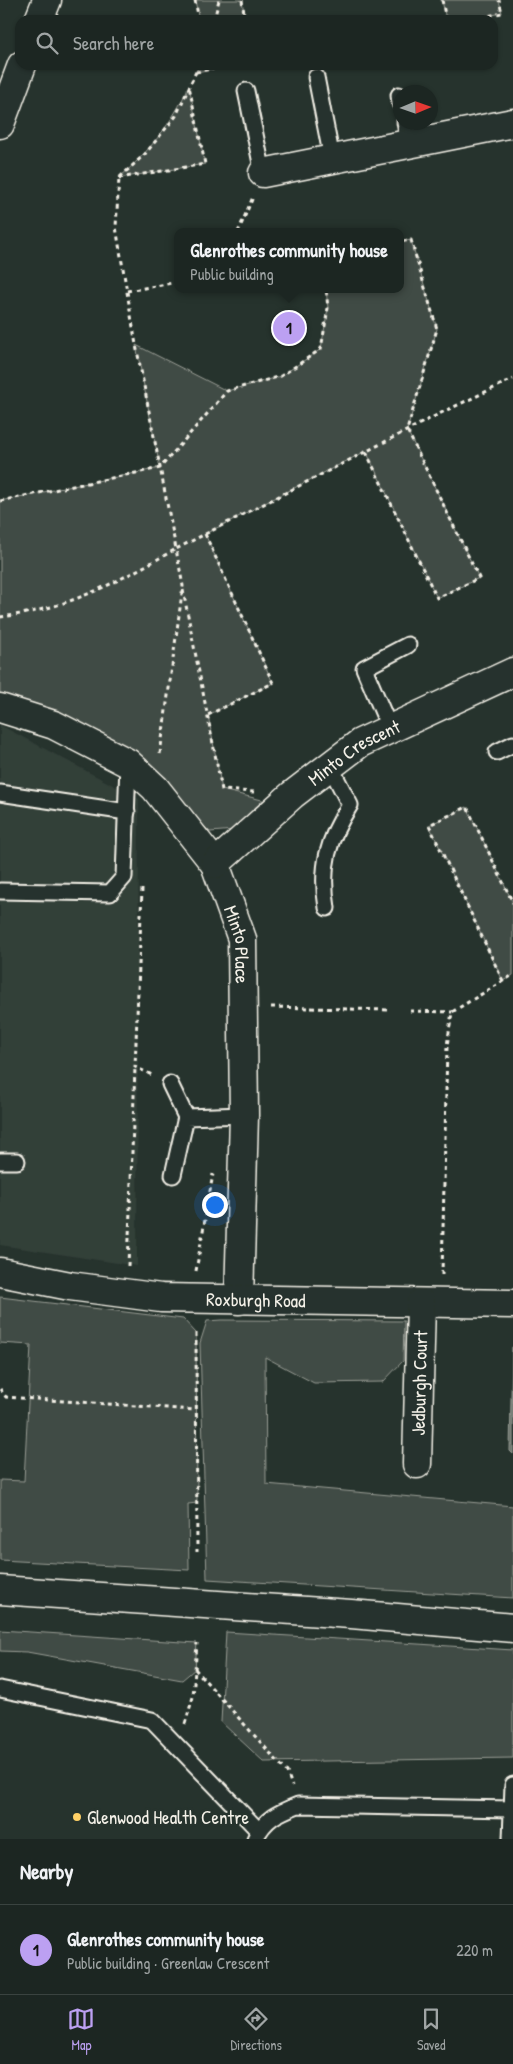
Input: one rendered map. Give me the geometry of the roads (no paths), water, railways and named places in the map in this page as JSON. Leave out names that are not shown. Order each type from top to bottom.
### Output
[{"type":"street","points":[[41,15],[47,0]]},
{"type":"street","points":[[0,124],[20,70]]},
{"type":"street","points":[[263,173],[332,159],[407,133],[513,123]]},
{"type":"street","name":"Minto Crescent","points":[[215,864],[292,795],[360,743],[511,678]]},
{"type":"street","name":"Minto Place","points":[[0,708],[54,726],[128,764],[155,788],[215,864],[242,938],[244,1115],[239,1300]]},
{"type":"street","name":"Roxburgh Road","points":[[0,1272],[70,1286],[161,1298],[513,1304]]},
{"type":"street","name":"Jedburgh Court","points":[[417,1464],[431,1303]]},
{"type":"street","points":[[0,1590],[331,1612],[513,1628]]},
{"type":"lane","points":[[316,77],[332,159]]},
{"type":"lane","points":[[246,91],[263,173]]},
{"type":"lane","points":[[390,730],[364,668],[408,645]]},
{"type":"lane","points":[[497,752],[513,744]]},
{"type":"lane","points":[[0,891],[110,893],[124,877],[128,812],[128,764]]},
{"type":"lane","points":[[327,908],[323,886],[324,864],[334,833],[350,805],[330,766]]},
{"type":"lane","points":[[0,793],[128,812]]},
{"type":"lane","points":[[170,1084],[186,1117],[173,1175]]},
{"type":"lane","points":[[186,1117],[244,1115]]},
{"type":"lane","points":[[0,1161],[17,1161]]},
{"type":"lane","points":[[0,1689],[152,1720],[257,1835],[276,1813],[298,1805],[512,1809]]},
{"type":"lane","points":[[511,1839],[513,1785]]},
{"type":"place","name":"Glenrothes community house","points":[[289,328]]},
{"type":"place","name":"Glenwood Health Centre","points":[[77,1817]]}]
